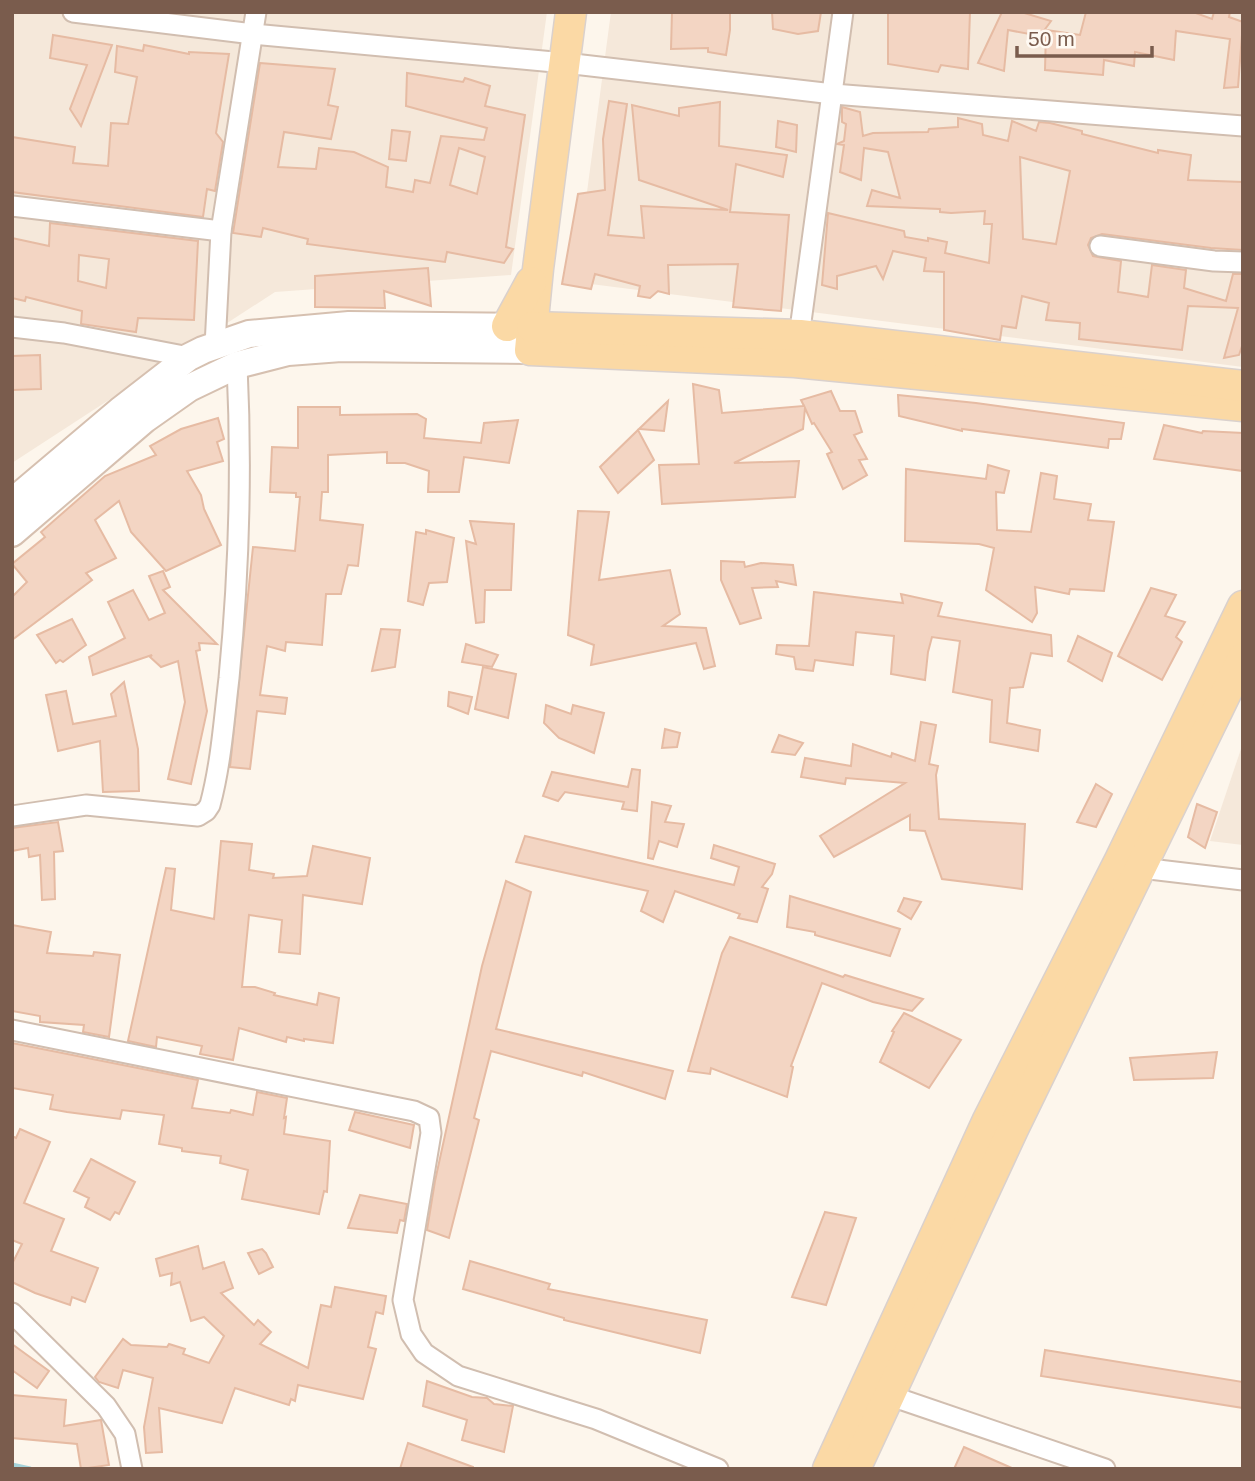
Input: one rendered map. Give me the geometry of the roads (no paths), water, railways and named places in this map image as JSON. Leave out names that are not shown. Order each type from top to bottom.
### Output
[{"type":"main road","points":[[523,334],[538,269],[571,12]]},
{"type":"main road","points":[[538,269],[565,327]]},
{"type":"main road","points":[[523,334],[565,327],[1243,386]]},
{"type":"main road","points":[[523,334],[798,348],[1243,406]]},
{"type":"main road","points":[[855,1469],[1013,1129],[1243,606]]},
{"type":"main road","points":[[828,1469],[988,1120],[1243,658]]},
{"type":"street","points":[[73,12],[253,34],[565,64],[833,94],[1243,126]]},
{"type":"street","points":[[215,346],[222,231],[256,12]]},
{"type":"street","points":[[798,348],[843,12]]},
{"type":"street","points":[[12,206],[222,231]]},
{"type":"street","points":[[1100,246],[1214,261],[1243,262]]},
{"type":"street","points":[[12,502],[122,408],[189,357],[249,334],[349,325],[523,334]]},
{"type":"street","points":[[12,327],[64,333],[189,357]]},
{"type":"street","points":[[12,533],[145,419],[189,388],[237,365],[288,352],[523,334]]},
{"type":"street","points":[[12,816],[86,805],[198,816],[206,811],[209,805],[225,713],[237,574],[241,448],[237,365]]},
{"type":"street","points":[[1131,864],[1243,880]]},
{"type":"street","points":[[12,1030],[281,1082],[414,1111],[426,1116],[429,1118],[431,1132],[403,1300],[411,1334],[424,1353],[458,1376],[596,1419],[718,1469]]},
{"type":"street","points":[[12,1313],[106,1406],[125,1434],[132,1469]]},
{"type":"street","points":[[888,1395],[1105,1469]]},
{"type":"waterway","points":[[12,1465],[30,1469]]}]
